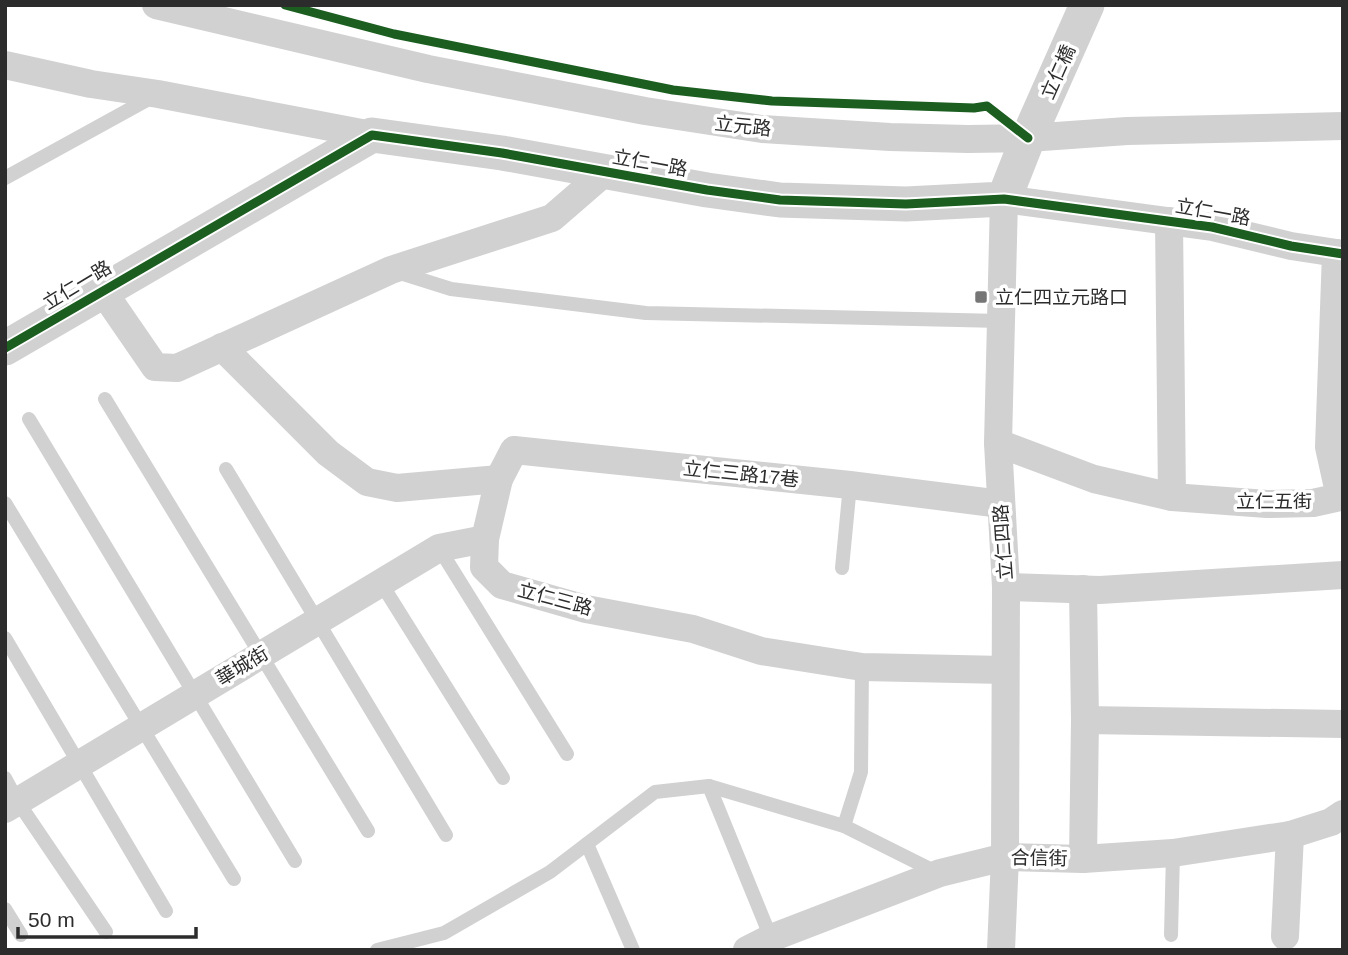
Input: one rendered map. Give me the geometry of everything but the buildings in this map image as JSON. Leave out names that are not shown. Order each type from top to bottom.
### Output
[{"type":"street","name":"立元路","points":[[156,5],[428,69],[711,123],[762,129],[890,137],[1028,138],[1127,131],[1343,126]]},
{"type":"street","name":"立仁橋","points":[[1028,138],[1087,5]]},
{"type":"street","points":[[5,65],[91,84],[373,135]]},
{"type":"street","name":"立仁一路","points":[[5,348],[373,135],[502,153],[707,190],[802,201],[906,204],[1004,199],[1212,227],[1291,246],[1339,253]]},
{"type":"street","name":"立仁四路","points":[[1001,950],[1005,857],[1006,587],[998,443],[1004,199],[1028,138]]},
{"type":"street","points":[[102,290],[155,368],[177,368],[391,270],[552,218],[604,173]]},
{"type":"street","points":[[1169,221],[1172,497]]},
{"type":"street","name":"立仁五街","points":[[998,443],[1094,478],[1172,497],[1267,504],[1313,503],[1341,497],[1329,447],[1339,253]]},
{"type":"street","points":[[222,347],[328,453],[368,482],[397,488],[499,479]]},
{"type":"street","name":"立仁三路17巷","points":[[499,479],[514,450],[850,485],[1001,504]]},
{"type":"street","name":"立仁三路","points":[[499,479],[485,539],[484,567],[502,585],[586,609],[693,629],[761,651],[862,667],[1005,670]]},
{"type":"street","name":"華城街","points":[[10,796],[80,764],[439,548],[485,539]]},
{"type":"street","points":[[1006,587],[1083,589],[1343,575]]},
{"type":"street","points":[[1083,589],[1083,859]]},
{"type":"street","points":[[1085,720],[1343,724]]},
{"type":"street","name":"合信街","points":[[759,944],[940,873],[1005,857],[1083,859],[1173,853],[1290,835],[1343,814]]},
{"type":"street","points":[[1286,936],[1290,835]]},
{"type":"lane","points":[[5,178],[158,94]]},
{"type":"lane","points":[[391,270],[451,289],[646,313],[1001,321]]},
{"type":"lane","points":[[105,399],[368,831]]},
{"type":"lane","points":[[29,419],[295,861]]},
{"type":"lane","points":[[226,470],[446,835]]},
{"type":"lane","points":[[842,568],[850,485]]},
{"type":"lane","points":[[5,503],[234,879]]},
{"type":"lane","points":[[439,548],[567,754]]},
{"type":"lane","points":[[381,583],[503,778]]},
{"type":"lane","points":[[5,638],[166,911]]},
{"type":"lane","points":[[844,826],[861,772],[862,667]]},
{"type":"lane","points":[[709,786],[759,944]]},
{"type":"lane","points":[[377,950],[444,933],[550,872],[655,792],[709,786],[844,826],[940,873]]},
{"type":"lane","points":[[10,796],[106,932]]},
{"type":"lane","points":[[587,844],[633,950]]},
{"type":"lane","points":[[1171,935],[1173,853]]},
{"type":"lane","points":[[5,909],[21,935]]},
{"type":"path","points":[[285,5],[334,18]]},
{"type":"path","points":[[738,97],[842,104],[987,106],[1028,138]]},
{"type":"cycle path","points":[[285,5],[394,34],[673,90],[772,101],[974,108],[987,106],[1028,138]]},
{"type":"cycle path","points":[[5,348],[372,135],[502,153],[707,190],[780,200],[906,204],[1004,199],[1212,227],[1291,246],[1343,254]]},
{"type":"place","name":"立仁四立元路口","points":[[981,297]]}]
